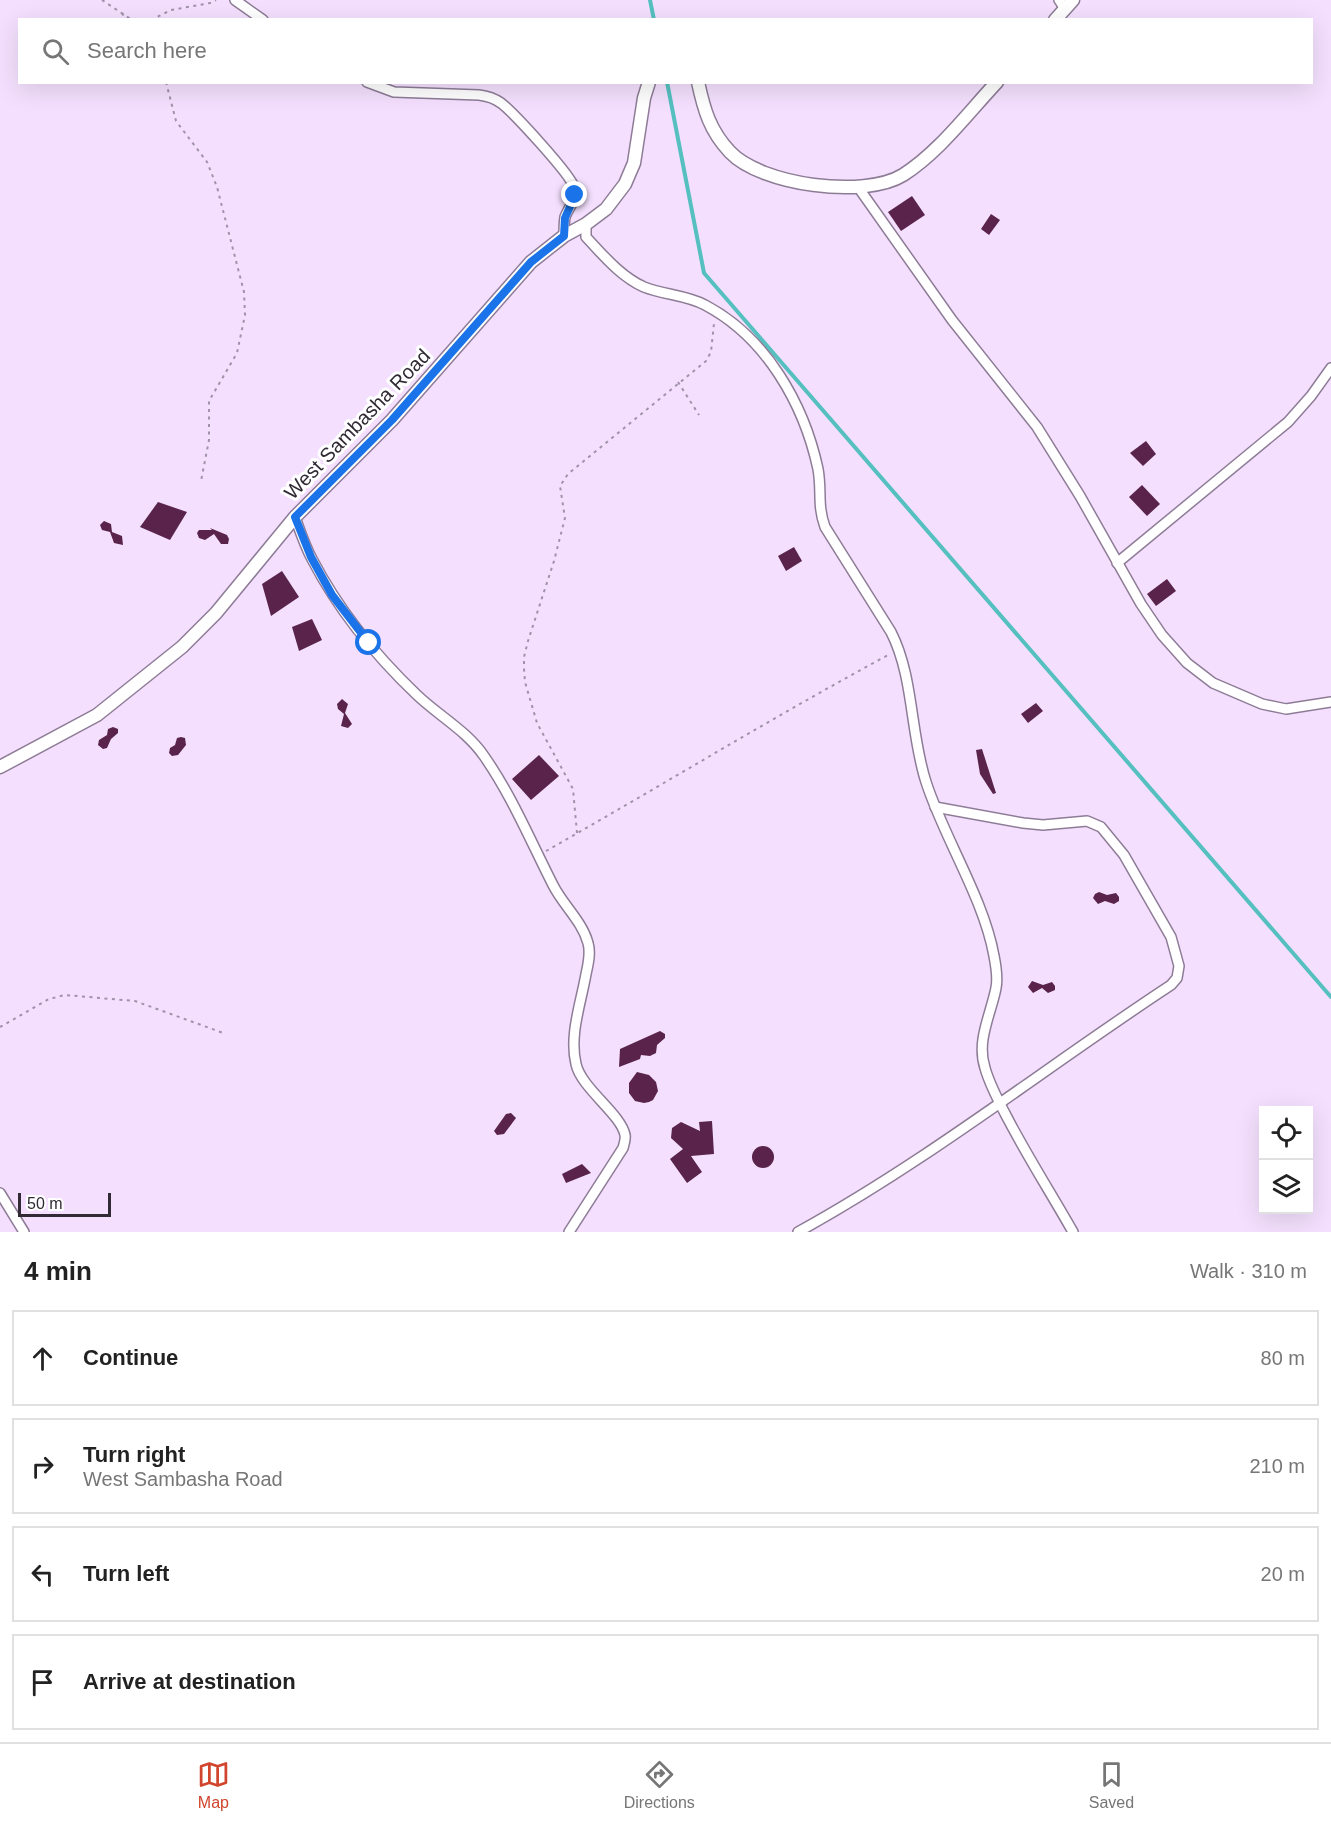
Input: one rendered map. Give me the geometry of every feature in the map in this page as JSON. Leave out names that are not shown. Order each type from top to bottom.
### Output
[{"type":"street","points":[[235,0],[260,18]]},
{"type":"street","points":[[1056,18],[1065,3]]},
{"type":"street","points":[[372,84],[394,92],[479,95],[488,96],[500,102],[513,113],[573,185],[575,195],[565,218],[564,236]]},
{"type":"street","name":"West Sambasha Road","points":[[0,767],[97,715],[160,667],[182,647],[216,613],[295,517],[392,420],[531,262],[564,236],[606,210],[625,184],[638,146],[644,98],[648,84]]},
{"type":"street","points":[[698,84],[706,117],[715,132],[730,153],[751,168],[771,176],[812,185],[858,187],[888,182],[902,176],[925,158],[995,84]]},
{"type":"street","points":[[858,187],[952,320],[1037,427],[1080,496],[1141,604],[1162,634],[1187,663],[1213,683],[1262,704],[1286,709],[1331,702]]},
{"type":"street","points":[[586,224],[586,237],[622,273],[644,287],[689,298],[716,311],[755,344],[791,393],[814,451],[819,476],[819,511],[825,527],[891,632],[899,649],[920,759],[935,807],[973,895],[994,954],[996,986],[983,1036],[982,1055],[985,1068],[1000,1104],[1032,1165],[1073,1232]]},
{"type":"street","points":[[1117,563],[1288,422],[1331,368]]},
{"type":"street","points":[[295,517],[311,557],[332,595],[369,643],[415,693],[471,740],[484,756],[516,811],[554,888],[584,931],[589,945],[588,962],[576,1021],[574,1048],[576,1066],[586,1083],[622,1126],[625,1136],[623,1148],[569,1232]]},
{"type":"street","points":[[798,1232],[938,1147],[1107,1027],[1173,984],[1178,975],[1178,962],[1171,937],[1138,878],[1113,841],[1095,823],[1080,821],[1043,825],[1023,823],[935,807]]},
{"type":"street","points":[[0,1193],[24,1232]]},
{"type":"path","points":[[102,0],[129,18]]},
{"type":"path","points":[[155,18],[171,10],[216,0]]},
{"type":"path","points":[[120,11],[125,18]]},
{"type":"path","points":[[167,84],[176,121],[207,162],[217,188],[244,291],[245,315],[237,353],[209,401],[209,440],[201,481]]},
{"type":"path","points":[[578,833],[573,789],[568,776],[537,723],[525,682],[524,669],[526,649],[565,518],[560,488],[568,474],[706,361],[710,355],[716,311]]},
{"type":"path","points":[[678,382],[699,415]]},
{"type":"path","points":[[538,855],[672,780],[800,703],[899,649]]},
{"type":"path","points":[[0,1027],[49,999],[65,995],[135,1001],[226,1034]]},
{"type":"building","points":[[912,196],[925,215],[901,231],[888,212]]},
{"type":"building","points":[[991,214],[1000,220],[989,235],[981,229]]},
{"type":"building","points":[[1146,441],[1156,454],[1143,466],[1130,453]]},
{"type":"building","points":[[1142,485],[1160,504],[1147,516],[1129,497]]},
{"type":"building","points":[[158,502],[187,512],[170,540],[140,527]]},
{"type":"building","points":[[104,521],[111,524],[112,532],[122,536],[123,545],[114,543],[110,532],[102,530],[100,525]]},
{"type":"building","points":[[210,528],[227,535],[228,544],[221,544],[214,534],[205,540],[199,538],[197,533],[199,530],[212,530]]},
{"type":"building","points":[[794,547],[802,561],[786,571],[778,556]]},
{"type":"building","points":[[282,571],[299,597],[271,616],[262,584]]},
{"type":"building","points":[[1167,579],[1176,591],[1156,606],[1147,594]]},
{"type":"building","points":[[312,619],[322,640],[299,651],[292,627]]},
{"type":"building","points":[[342,699],[348,704],[345,713],[352,724],[348,728],[341,726],[344,714],[338,709],[337,704]]},
{"type":"building","points":[[1036,703],[1043,711],[1028,723],[1021,714]]},
{"type":"building","points":[[113,727],[118,729],[118,733],[111,739],[107,748],[103,749],[98,745],[99,740],[107,735],[108,729]]},
{"type":"building","points":[[177,738],[185,738],[186,745],[178,755],[172,756],[169,753],[170,748],[175,745]]},
{"type":"building","points":[[982,749],[996,793],[993,794],[980,774],[976,750]]},
{"type":"building","points":[[539,755],[559,776],[531,800],[512,779]]},
{"type":"building","points":[[1099,892],[1107,895],[1116,893],[1119,901],[1114,904],[1105,901],[1098,904],[1093,898]]},
{"type":"building","points":[[1032,981],[1043,985],[1052,982],[1055,990],[1048,993],[1042,988],[1033,993],[1028,987]]},
{"type":"building","points":[[660,1031],[665,1034],[665,1038],[657,1045],[656,1053],[650,1056],[641,1055],[640,1059],[619,1067],[620,1049]]},
{"type":"building","points":[[637,1072],[649,1075],[656,1082],[658,1091],[653,1100],[649,1102],[635,1101],[629,1093],[629,1083]]},
{"type":"building","points":[[511,1113],[516,1118],[504,1134],[497,1135],[494,1131],[506,1114]]},
{"type":"building","points":[[712,1121],[714,1154],[691,1156],[702,1172],[687,1183],[670,1159],[683,1149],[671,1138],[672,1128],[681,1122],[700,1131],[699,1122]]},
{"type":"building","points":[[763,1146],[771,1149],[774,1157],[771,1165],[763,1168],[755,1165],[752,1157],[755,1149]]},
{"type":"building","points":[[582,1164],[591,1173],[566,1183],[562,1174]]},
{"type":"waterway","points":[[650,0],[654,18]]},
{"type":"waterway","points":[[667,84],[704,273],[1331,997]]},
{"type":"route","points":[[369,643],[332,595],[311,557],[295,517],[392,420],[506,288],[531,262],[564,236],[565,218],[575,195]]}]
